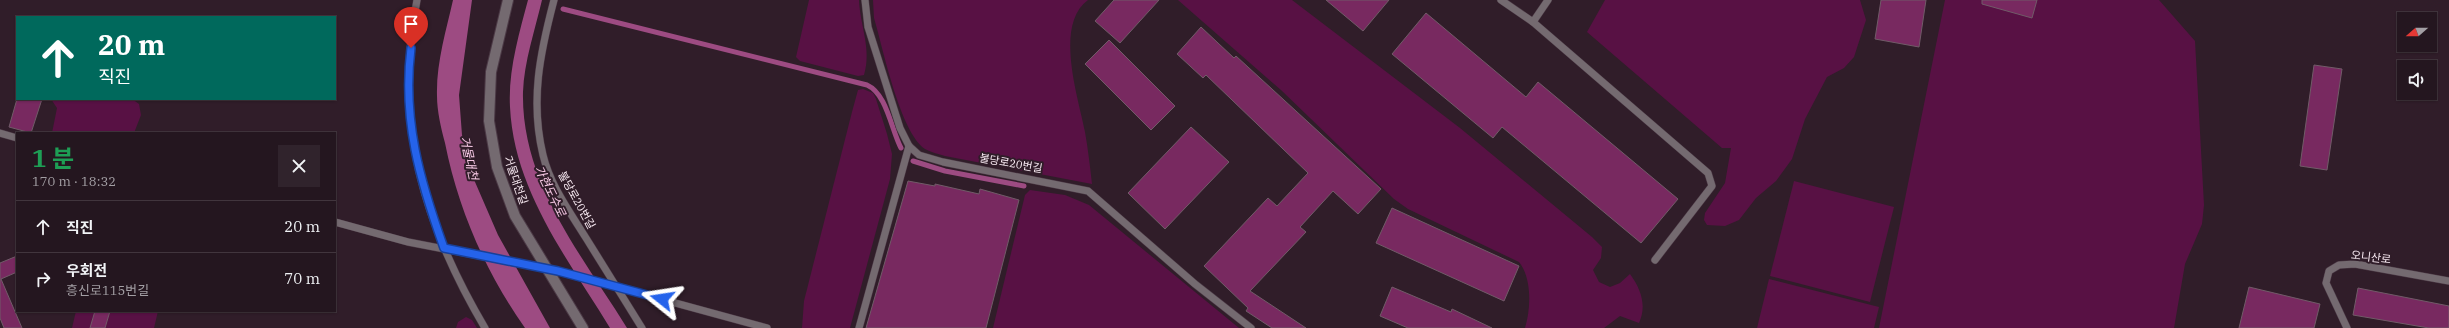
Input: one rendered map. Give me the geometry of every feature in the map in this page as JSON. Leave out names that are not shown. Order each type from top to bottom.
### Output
[{"type":"street","name":"거물대천길","points":[[508,0],[491,72],[489,121],[497,167],[515,216],[554,270],[583,328]]},
{"type":"lane","points":[[418,0],[409,60],[409,110],[412,144],[420,177],[444,248],[485,328]]},
{"type":"lane","name":"불당로20번길","points":[[554,0],[540,50],[536,85],[537,120],[543,156],[562,199],[642,328]]},
{"type":"lane","points":[[859,328],[908,146],[900,128],[868,27],[865,0]]},
{"type":"lane","points":[[1501,0],[1533,22],[1708,173],[1712,186],[1655,260]]},
{"type":"lane","points":[[1533,22],[1548,0]]},
{"type":"lane","points":[[0,133],[16,138]]},
{"type":"lane","name":"불당로20번길","points":[[908,146],[920,155],[943,162],[1067,185],[1088,191],[1104,202],[1195,284],[1251,328]]},
{"type":"lane","points":[[336,222],[408,242],[554,270],[767,328]]},
{"type":"lane","name":"오니산로","points":[[2346,328],[2326,283],[2329,271],[2339,265],[2355,264],[2449,281]]},
{"type":"shaded area","points":[[453,0],[472,0],[459,95],[462,135],[472,175],[498,235],[550,328],[525,328],[511,307],[486,263],[475,240],[458,192],[441,125],[437,96],[440,60]]},
{"type":"shaded area","points":[[528,0],[542,0],[528,58],[523,92],[525,125],[532,157],[543,187],[557,217],[627,328],[610,328],[561,250],[546,223],[532,196],[521,167],[514,138],[510,107],[510,93],[512,66]]},
{"type":"shaded area","points":[[809,0],[859,0],[867,56],[864,75],[858,76],[800,61],[796,57]]},
{"type":"shaded area","points":[[873,0],[1088,0],[1078,11],[1072,26],[1070,43],[1071,62],[1085,132],[1092,184],[945,156],[925,149],[916,140],[900,108],[874,18]]},
{"type":"shaded area","points":[[1178,0],[1292,0],[1460,128],[1592,237],[1602,247],[1601,258],[1593,270],[1599,282],[1610,287],[1620,283],[1630,274],[1637,286],[1643,304],[1643,310],[1639,323],[1620,316],[1604,328],[1525,328],[1529,294],[1526,276],[1519,262],[1408,209],[1394,199],[1281,90]]},
{"type":"shaded area","points":[[1605,0],[1860,0],[1866,20],[1854,57],[1844,68],[1827,77],[1805,119],[1792,159],[1776,181],[1756,198],[1739,220],[1725,226],[1707,225],[1704,220],[1705,213],[1725,183],[1731,148],[1722,148],[1587,32]]},
{"type":"shaded area","points":[[1945,0],[2159,0],[2195,41],[2204,205],[2202,224],[2185,264],[2174,328],[1879,328]]},
{"type":"shaded area","points":[[863,89],[873,93],[887,134],[892,154],[890,179],[850,328],[802,328],[804,301],[852,112],[858,90]]},
{"type":"shaded area","points":[[52,100],[133,100],[139,104],[141,115],[134,132],[52,132],[57,108]]},
{"type":"shaded area","points":[[1794,181],[1894,207],[1870,302],[1770,276]]},
{"type":"shaded area","points":[[1030,190],[1065,195],[1089,205],[1239,328],[993,328],[1025,195]]},
{"type":"shaded area","points":[[1769,279],[1879,307],[1874,328],[1757,328]]},
{"type":"shaded area","points":[[76,312],[158,312],[154,328],[72,328]]},
{"type":"shaded area","points":[[466,317],[472,320],[477,328],[456,328],[458,322]]},
{"type":"building","points":[[1114,0],[1159,0],[1120,43],[1095,21]]},
{"type":"building","points":[[1326,0],[1389,0],[1363,31]]},
{"type":"building","points":[[1881,0],[1926,0],[1919,47],[1875,39]]},
{"type":"building","points":[[1982,0],[2037,0],[2032,18],[1982,4]]},
{"type":"building","points":[[1426,13],[1526,97],[1538,82],[1678,199],[1641,243],[1502,127],[1493,138],[1392,54]]},
{"type":"building","points":[[1201,27],[1234,58],[1236,56],[1381,189],[1358,214],[1333,191],[1300,227],[1306,232],[1250,291],[1306,328],[1272,328],[1246,311],[1248,308],[1204,266],[1268,198],[1277,206],[1308,173],[1206,75],[1203,78],[1177,54]]},
{"type":"building","points":[[1109,40],[1175,106],[1151,130],[1085,64]]},
{"type":"building","points":[[2314,65],[2342,69],[2327,170],[2300,166]]},
{"type":"building","points":[[17,100],[42,100],[31,132],[9,127]]},
{"type":"building","points":[[1191,127],[1229,162],[1165,229],[1128,193]]},
{"type":"building","points":[[908,181],[935,186],[935,184],[979,194],[980,189],[1019,200],[986,328],[866,328]]},
{"type":"building","points":[[1392,208],[1519,266],[1504,301],[1376,243]]},
{"type":"building","points":[[16,256],[16,272],[1,279],[22,328],[4,328],[0,318],[0,263]]},
{"type":"building","points":[[1392,287],[1451,312],[1452,309],[1492,328],[1408,328],[1380,316]]},
{"type":"building","points":[[2249,287],[2320,304],[2314,328],[2239,328]]},
{"type":"building","points":[[2358,288],[2449,306],[2449,328],[2429,328],[2353,315]]},
{"type":"building","points":[[95,312],[110,312],[105,328],[90,328]]},
{"type":"waterway","points":[[563,9],[867,85],[874,90],[884,104],[901,148]]},
{"type":"waterway","points":[[913,161],[945,171],[1024,186]]},
{"type":"route","points":[[411,48],[409,60],[409,110],[412,144],[420,177],[444,248],[558,271],[662,299]]},
{"type":"water label","name":"거물대천","points":[[469,158]]},
{"type":"water label","name":"가현도수로","points":[[550,191]]}]
